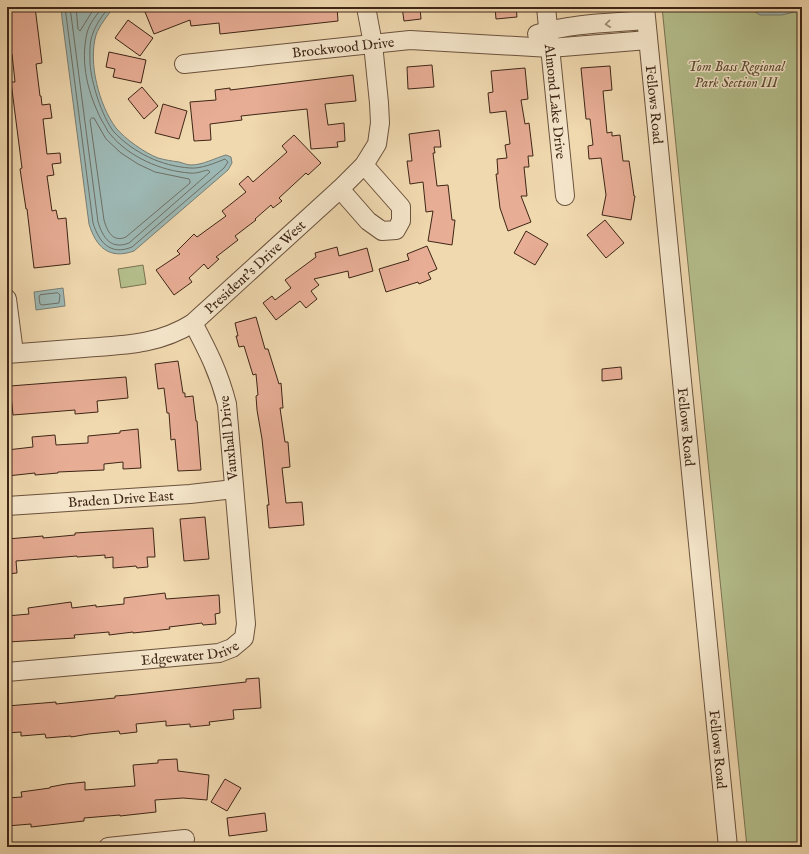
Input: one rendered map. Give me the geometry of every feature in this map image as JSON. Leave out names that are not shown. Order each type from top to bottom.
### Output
[{"type":"street","name":"President's Drive West","points":[[11,354],[131,344],[163,338],[179,332],[193,323],[340,190],[364,165],[377,144],[380,123],[373,44],[366,7]]},
{"type":"street","name":"Almond Lake Drive","points":[[546,7],[565,196]]},
{"type":"street","name":"Brockwood Drive","points":[[504,44],[549,30],[646,13]]},
{"type":"street","name":"Fellows Road","points":[[646,13],[728,847]]},
{"type":"street","name":"Brockwood Drive","points":[[184,64],[410,40],[504,44],[550,48],[648,40]]},
{"type":"street","points":[[340,190],[368,221],[382,232],[396,230],[401,221],[401,207],[364,165]]},
{"type":"street","points":[[7,299],[11,354]]},
{"type":"street","name":"Vauxhall Drive","points":[[193,323],[222,382],[227,404],[234,489]]},
{"type":"street","name":"Braden Drive East","points":[[7,506],[190,494],[234,489]]},
{"type":"street","name":"Edgewater Drive","points":[[7,672],[219,653],[232,648],[244,638],[246,624],[234,489]]},
{"type":"street","points":[[108,847],[185,839]]},
{"type":"green space","name":"Tom Bass Regional Park Section III","points":[[662,7],[802,7],[802,847],[747,847]]},
{"type":"green space","points":[[143,265],[146,284],[121,288],[118,269]]},
{"type":"water","points":[[61,7],[114,7],[101,24],[96,35],[93,58],[94,71],[100,96],[110,119],[125,137],[153,156],[188,165],[200,164],[226,155],[231,157],[232,163],[228,170],[134,251],[117,254],[105,250],[95,239],[89,224]]},
{"type":"water","points":[[747,7],[802,7],[802,10],[782,15],[760,15]]},
{"type":"water","points":[[63,288],[65,306],[36,310],[34,292]]},
{"type":"building","points":[[7,7],[35,7],[42,63],[36,64],[40,96],[42,105],[50,104],[52,118],[43,119],[47,154],[60,153],[61,163],[52,164],[54,175],[47,176],[52,211],[56,210],[58,219],[66,218],[70,264],[34,268],[27,209],[20,169],[22,168],[11,82],[15,82],[12,54],[7,54]]},
{"type":"building","points":[[143,7],[229,7],[230,9],[245,7],[337,7],[338,21],[220,34],[219,23],[191,26],[190,20],[154,34]]},
{"type":"building","points":[[402,7],[420,7],[421,19],[404,21]]},
{"type":"building","points":[[495,7],[516,7],[517,17],[496,19]]},
{"type":"building","points":[[128,20],[153,38],[140,56],[115,38]]},
{"type":"building","points":[[109,52],[146,60],[141,83],[113,77],[115,69],[106,67]]},
{"type":"building","points":[[432,65],[434,87],[408,89],[407,67]]},
{"type":"building","points":[[610,66],[612,90],[603,91],[607,133],[612,132],[612,136],[620,135],[623,161],[629,161],[635,196],[631,220],[602,215],[606,195],[601,158],[589,159],[588,146],[593,145],[590,119],[586,119],[581,68]]},
{"type":"building","points":[[525,68],[528,99],[521,100],[525,124],[529,123],[533,156],[528,156],[529,167],[524,167],[527,196],[521,196],[531,222],[508,231],[500,208],[496,174],[498,174],[497,159],[507,158],[505,145],[510,144],[506,111],[490,113],[488,93],[493,92],[491,71]]},
{"type":"building","points":[[353,75],[356,101],[325,104],[328,125],[344,123],[345,141],[337,142],[338,147],[311,149],[307,109],[241,116],[242,120],[210,124],[211,140],[194,141],[190,102],[216,100],[215,90],[230,88],[230,90]]},
{"type":"building","points":[[142,87],[158,106],[144,119],[128,99]]},
{"type":"building","points":[[163,104],[187,111],[179,139],[155,133]]},
{"type":"building","points":[[439,130],[441,147],[434,147],[435,153],[433,153],[437,186],[448,185],[452,220],[455,220],[452,245],[428,241],[433,211],[426,212],[423,182],[410,184],[407,161],[412,161],[409,134]]},
{"type":"building","points":[[294,135],[321,163],[308,175],[306,173],[279,198],[282,201],[273,208],[271,205],[255,219],[256,220],[235,236],[238,240],[216,257],[219,259],[208,269],[204,264],[189,278],[192,282],[174,295],[156,270],[180,254],[177,251],[194,234],[197,237],[226,216],[222,211],[246,192],[239,184],[248,176],[253,182],[287,152],[282,146]]},
{"type":"building","points":[[605,220],[624,243],[606,258],[587,235]]},
{"type":"building","points":[[526,231],[548,244],[535,265],[514,253]]},
{"type":"building","points":[[427,246],[437,269],[428,273],[431,279],[419,284],[418,282],[386,292],[379,269],[409,260],[407,254]]},
{"type":"building","points":[[337,247],[339,256],[367,248],[373,271],[349,278],[348,271],[314,279],[319,285],[311,291],[317,299],[306,308],[300,301],[276,320],[263,303],[272,296],[275,300],[291,288],[285,280],[316,257],[315,253]]},
{"type":"building","points":[[256,317],[265,349],[268,349],[279,384],[281,383],[283,408],[280,408],[285,442],[288,442],[290,467],[282,468],[286,503],[302,502],[304,525],[269,528],[267,505],[269,505],[262,439],[257,410],[256,396],[258,395],[256,374],[253,375],[244,346],[239,347],[235,323]]},
{"type":"building","points":[[178,361],[183,393],[185,393],[185,397],[193,396],[197,421],[201,470],[178,471],[175,439],[171,440],[169,413],[167,413],[164,388],[158,389],[155,364]]},
{"type":"building","points":[[621,367],[622,379],[602,381],[602,369]]},
{"type":"building","points":[[126,377],[128,398],[97,401],[98,412],[75,414],[75,410],[13,415],[10,386]]},
{"type":"building","points":[[138,429],[141,468],[123,469],[123,462],[104,464],[104,470],[58,472],[35,475],[35,473],[7,476],[7,450],[33,447],[32,437],[55,435],[56,445],[88,443],[88,436],[120,433],[120,431]]},
{"type":"building","points":[[205,517],[209,559],[184,561],[180,519]]},
{"type":"building","points":[[153,528],[155,557],[147,557],[148,567],[137,568],[136,566],[113,568],[113,557],[105,558],[105,555],[77,556],[16,561],[17,573],[7,574],[7,539],[43,536],[43,538],[75,535],[75,533]]},
{"type":"building","points":[[165,593],[166,599],[219,595],[220,613],[215,614],[216,624],[203,625],[202,623],[169,627],[170,629],[133,633],[109,635],[109,632],[74,635],[75,638],[8,642],[7,616],[29,614],[28,608],[71,602],[72,608],[124,604],[124,598]]},
{"type":"building","points":[[259,678],[261,708],[233,710],[234,719],[209,722],[210,725],[190,727],[190,724],[166,726],[166,721],[136,724],[137,732],[120,734],[119,731],[71,737],[46,738],[45,734],[21,736],[21,732],[7,733],[7,706],[56,702],[56,704],[115,698],[115,696],[246,682],[246,679]]},
{"type":"building","points":[[177,759],[178,771],[209,775],[207,800],[183,798],[155,800],[156,812],[84,818],[84,821],[31,827],[31,824],[7,826],[7,798],[22,797],[21,792],[85,782],[85,790],[135,786],[133,765],[158,763],[158,760]]},
{"type":"building","points":[[225,779],[241,788],[227,811],[211,802]]},
{"type":"building","points":[[265,813],[267,831],[229,836],[227,818]]}]
